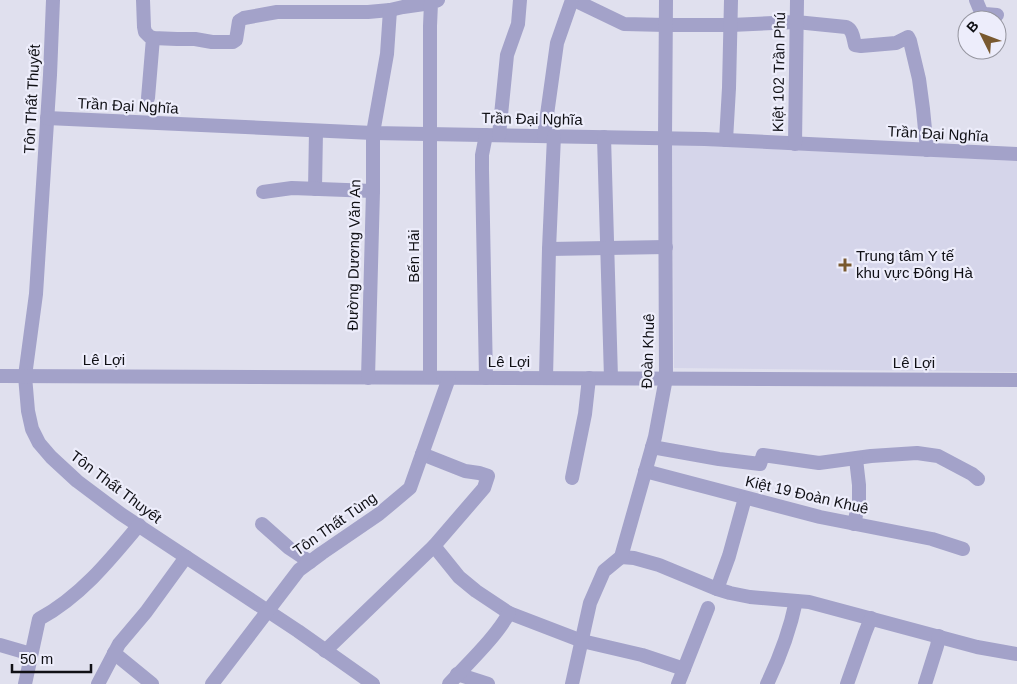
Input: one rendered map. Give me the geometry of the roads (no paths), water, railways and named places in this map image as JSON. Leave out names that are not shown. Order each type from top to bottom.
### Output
[{"type":"street","name":"Tôn Thất Thuyết","points":[[53,0],[36,294],[26,376],[28,411],[32,430],[39,443],[51,457],[77,481],[139,526],[268,611],[371,683]]},
{"type":"street","points":[[143,0],[144,27],[145,32],[149,36],[153,38],[195,39],[212,42],[233,42],[236,40],[239,21],[244,18],[277,12],[351,13],[390,10],[435,2]]},
{"type":"street","points":[[486,378],[482,155],[492,135],[507,55],[518,24],[520,0]]},
{"type":"street","points":[[546,378],[549,136],[557,42],[573,0],[624,24],[731,25],[796,22],[846,27],[852,32],[855,45],[861,46],[896,43],[908,37],[919,79],[927,150]]},
{"type":"street","name":"Đoàn Khuê","points":[[621,557],[652,448],[666,378],[666,0]]},
{"type":"street","points":[[726,140],[731,0]]},
{"type":"street","name":"Kiệt 102 Trần Phú","points":[[794,144],[797,0]]},
{"type":"street","name":"Bến Hải","points":[[430,378],[430,26],[435,2]]},
{"type":"street","name":"Đường Dương Văn An","points":[[368,378],[373,133],[387,54],[390,10]]},
{"type":"street","points":[[148,98],[153,38]]},
{"type":"street","name":"Trần Đại Nghĩa","points":[[47,118],[373,133],[726,140],[1017,154]]},
{"type":"street","points":[[315,189],[316,131]]},
{"type":"street","points":[[604,137],[611,378]]},
{"type":"street","points":[[263,192],[292,188],[373,191]]},
{"type":"street","points":[[549,249],[666,247]]},
{"type":"street","name":"Lê Lợi","points":[[0,376],[1017,380]]},
{"type":"street","name":"Tôn Thất Tùng","points":[[212,684],[299,570],[379,514],[410,488],[449,378]]},
{"type":"street","points":[[572,478],[585,414],[589,378]]},
{"type":"street","points":[[652,448],[760,464],[763,455],[819,463],[871,456],[917,453],[938,456],[978,479]]},
{"type":"street","points":[[325,651],[434,546],[484,488],[488,476],[465,471],[422,454]]},
{"type":"street","points":[[854,524],[859,485],[856,458]]},
{"type":"street","name":"Kiệt 19 Đoàn Khuê","points":[[645,471],[820,517],[932,539],[963,549]]},
{"type":"street","points":[[717,589],[729,556],[745,498]]},
{"type":"street","points":[[262,524],[288,548],[310,562]]},
{"type":"street","points":[[25,684],[39,619],[66,602],[86,585],[139,526]]},
{"type":"street","points":[[434,546],[459,577],[508,613],[582,641],[642,655],[684,669]]},
{"type":"street","points":[[98,684],[119,644],[146,612],[186,557]]},
{"type":"street","points":[[572,684],[590,602],[604,571],[621,557],[634,558],[658,565],[730,593],[750,597],[809,602],[993,650],[1017,654]]},
{"type":"street","points":[[767,684],[780,655],[796,601]]},
{"type":"street","points":[[678,684],[708,608]]},
{"type":"street","points":[[453,679],[490,639],[508,613]]},
{"type":"street","points":[[847,684],[872,618]]},
{"type":"street","points":[[926,680],[939,636]]},
{"type":"street","points":[[0,645],[31,654]]},
{"type":"street","points":[[114,653],[152,684]]},
{"type":"street","points":[[453,679],[488,684]]},
{"type":"place","name":"Trung tâm Y tế khu vực Đông Hà","points":[[845,265]]}]
